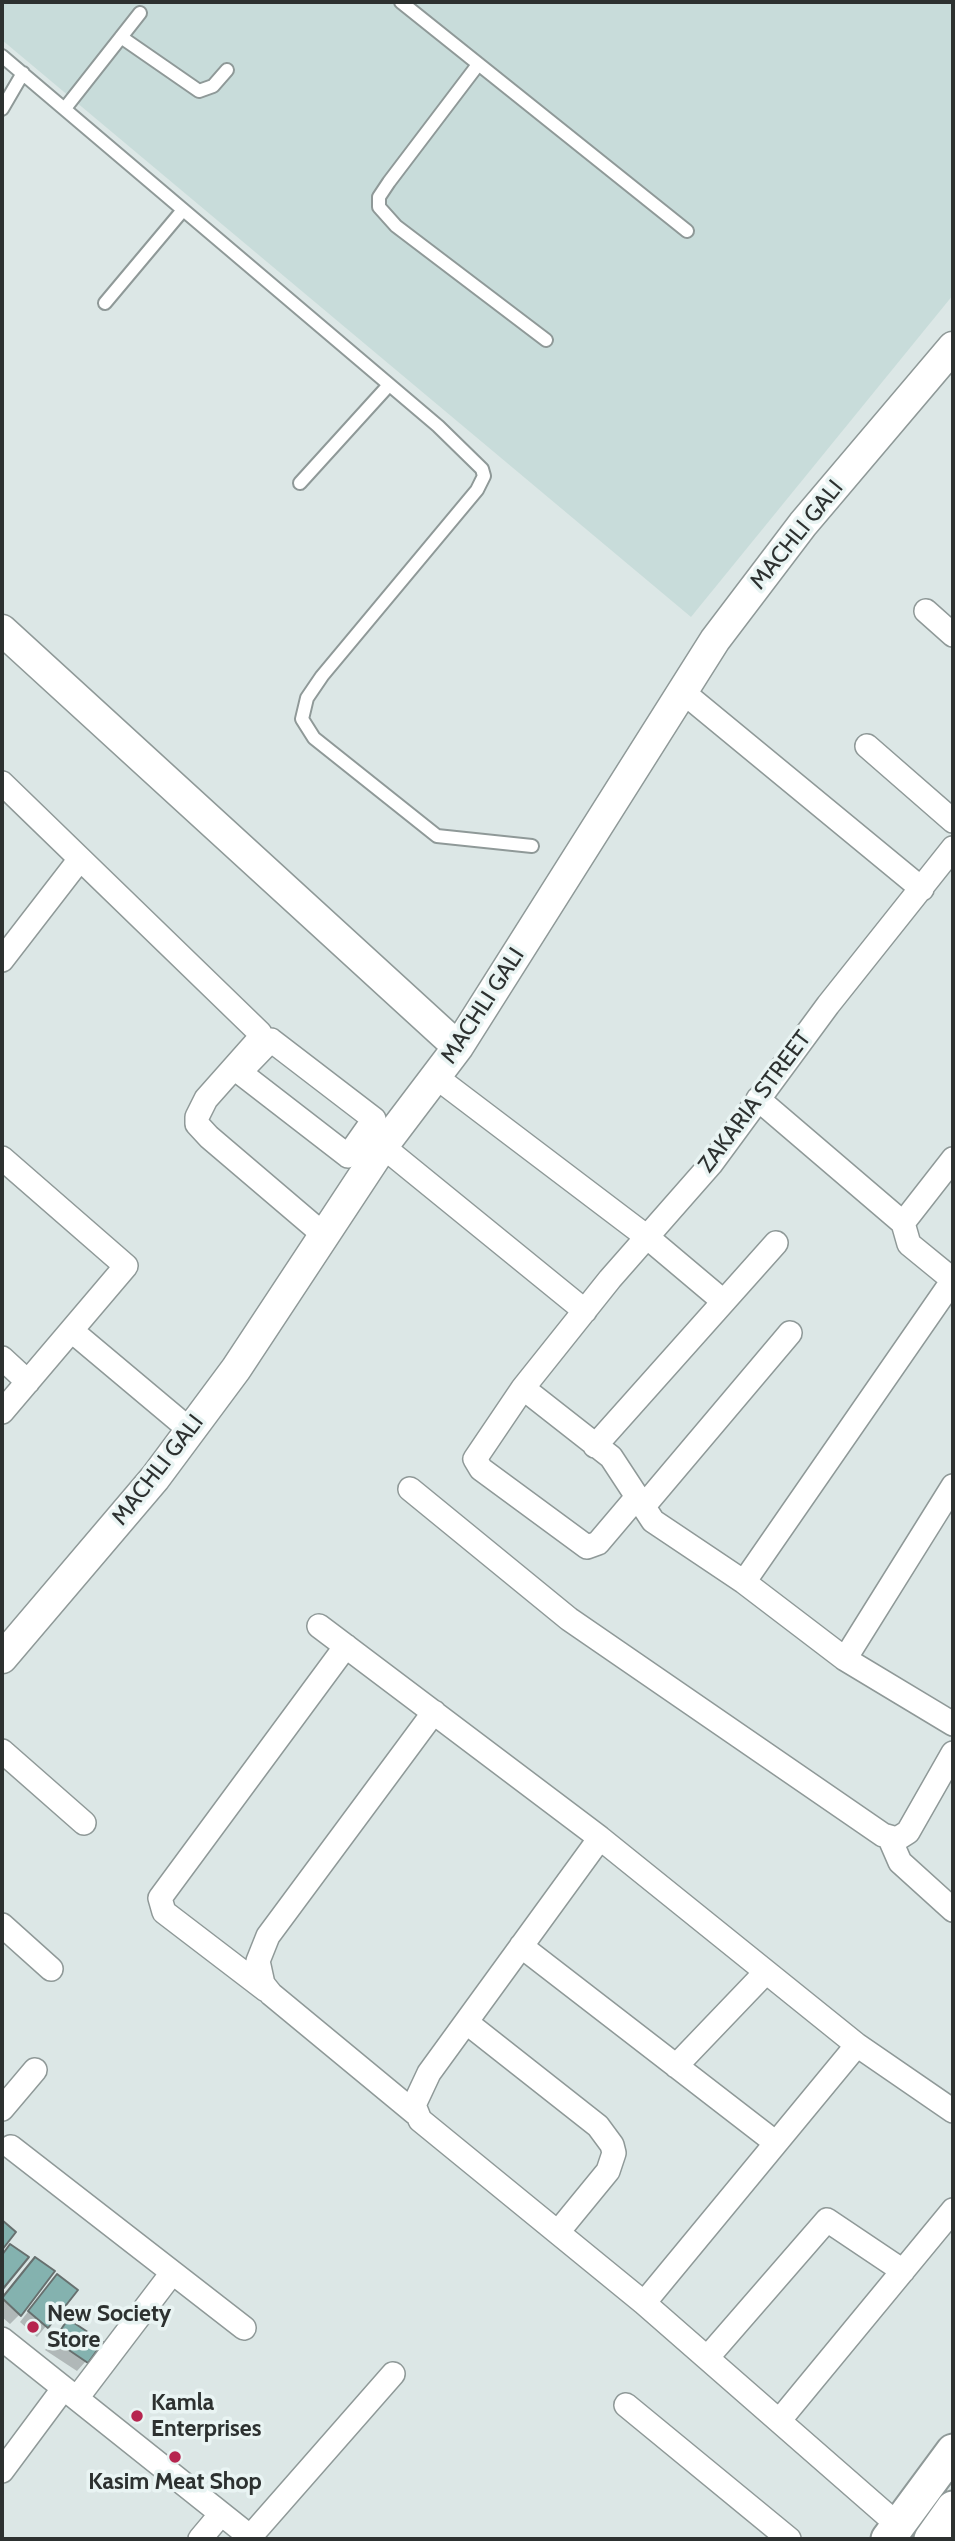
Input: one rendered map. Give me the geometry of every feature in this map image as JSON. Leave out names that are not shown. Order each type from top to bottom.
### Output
[{"type":"main road","points":[[893,2532],[953,2451]]},
{"type":"main road","points":[[931,2539],[953,2508]]},
{"type":"street","name":"MACHLI GALI","points":[[2,1658],[155,1478],[236,1369],[324,1235],[374,1139],[436,1077],[458,1047],[715,640],[803,524],[953,347]]},
{"type":"street","points":[[926,611],[953,635]]},
{"type":"street","points":[[2,630],[458,1047]]},
{"type":"street","points":[[682,692],[922,889]]},
{"type":"street","points":[[867,747],[953,821]]},
{"type":"street","points":[[2,783],[260,1032],[258,1045],[242,1074],[345,1156],[374,1139]]},
{"type":"street","name":"ZAKARIA STREET","points":[[640,1502],[598,1543],[587,1547],[481,1469],[475,1459],[477,1452],[523,1388],[711,1164],[828,1005],[953,848]]},
{"type":"street","points":[[2,960],[80,859]]},
{"type":"street","points":[[324,1235],[197,1124],[197,1117],[206,1099],[258,1045],[271,1040],[374,1119],[374,1139]]},
{"type":"street","points":[[436,1077],[647,1237],[723,1301]]},
{"type":"street","points":[[744,1582],[953,1280],[909,1244],[903,1223],[758,1100]]},
{"type":"street","points":[[374,1139],[585,1311]]},
{"type":"street","points":[[2,1158],[126,1266],[2,1412]]},
{"type":"street","points":[[903,1223],[953,1159]]},
{"type":"street","points":[[595,1446],[776,1243]]},
{"type":"street","points":[[72,1331],[190,1430]]},
{"type":"street","points":[[640,1502],[790,1333]]},
{"type":"street","points":[[2,1358],[28,1382]]},
{"type":"street","points":[[523,1388],[622,1470],[640,1502],[660,1527],[744,1582],[845,1659],[953,1724]]},
{"type":"street","points":[[845,1659],[953,1486]]},
{"type":"street","points":[[410,1489],[569,1619],[890,1839],[900,1862],[953,1910]]},
{"type":"street","points":[[319,1626],[600,1838],[857,2045],[953,2111]]},
{"type":"street","points":[[346,1646],[160,1898],[164,1912],[271,1994],[644,2303],[779,2421],[893,2532]]},
{"type":"street","points":[[271,1994],[259,1973],[258,1961],[268,1937],[433,1712]]},
{"type":"street","points":[[2,1751],[84,1823]]},
{"type":"street","points":[[890,1839],[897,1839],[908,1832],[953,1753]]},
{"type":"street","points":[[415,2113],[415,2098],[421,2087],[600,1838]]},
{"type":"street","points":[[2,1925],[51,1969]]},
{"type":"street","points":[[521,1946],[776,2143]]},
{"type":"street","points":[[676,2066],[766,1972]]},
{"type":"street","points":[[466,2022],[598,2126],[612,2145],[614,2153],[608,2171],[558,2232]]},
{"type":"street","points":[[644,2303],[857,2045]]},
{"type":"street","points":[[2,2109],[35,2070]]},
{"type":"street","points":[[11,2147],[244,2328]]},
{"type":"street","points":[[779,2421],[953,2210]]},
{"type":"street","points":[[708,2358],[827,2220],[902,2271]]},
{"type":"street","points":[[2,2471],[172,2273]]},
{"type":"street","points":[[2,2339],[251,2538],[393,2374]]},
{"type":"street","points":[[625,2405],[789,2539]]},
{"type":"street","points":[[200,2539],[221,2514]]},
{"type":"lane","points":[[401,2],[477,66],[687,231]]},
{"type":"lane","points":[[66,107],[140,13]]},
{"type":"lane","points":[[121,37],[199,91],[208,89],[227,71]]},
{"type":"lane","points":[[2,56],[66,107],[389,384],[482,469],[484,476],[477,490],[322,676],[307,698],[302,719],[314,738],[437,836],[532,846]]},
{"type":"lane","points":[[477,66],[389,182],[379,197],[379,207],[396,226],[546,340]]},
{"type":"lane","points":[[2,110],[23,73]]},
{"type":"lane","points":[[105,303],[183,210]]},
{"type":"lane","points":[[300,483],[389,384]]},
{"type":"shaded area","points":[[2,2],[953,2],[953,295],[691,617],[2,40]]},
{"type":"building","points":[[2,2220],[16,2232],[2,2250]]},
{"type":"building","points":[[10,2244],[29,2257],[2,2290],[2,2255]]},
{"type":"building","points":[[35,2257],[55,2271],[21,2316],[2,2298]]},
{"type":"building","points":[[57,2274],[78,2290],[48,2328],[28,2311]]},
{"type":"building","points":[[68,2319],[103,2342],[88,2363],[54,2340]]},
{"type":"place","name":"New Society Store","points":[[33,2327]]},
{"type":"place","name":"Kamla Enterprises","points":[[137,2416]]},
{"type":"place","name":"Kasim Meat Shop","points":[[175,2457]]}]
